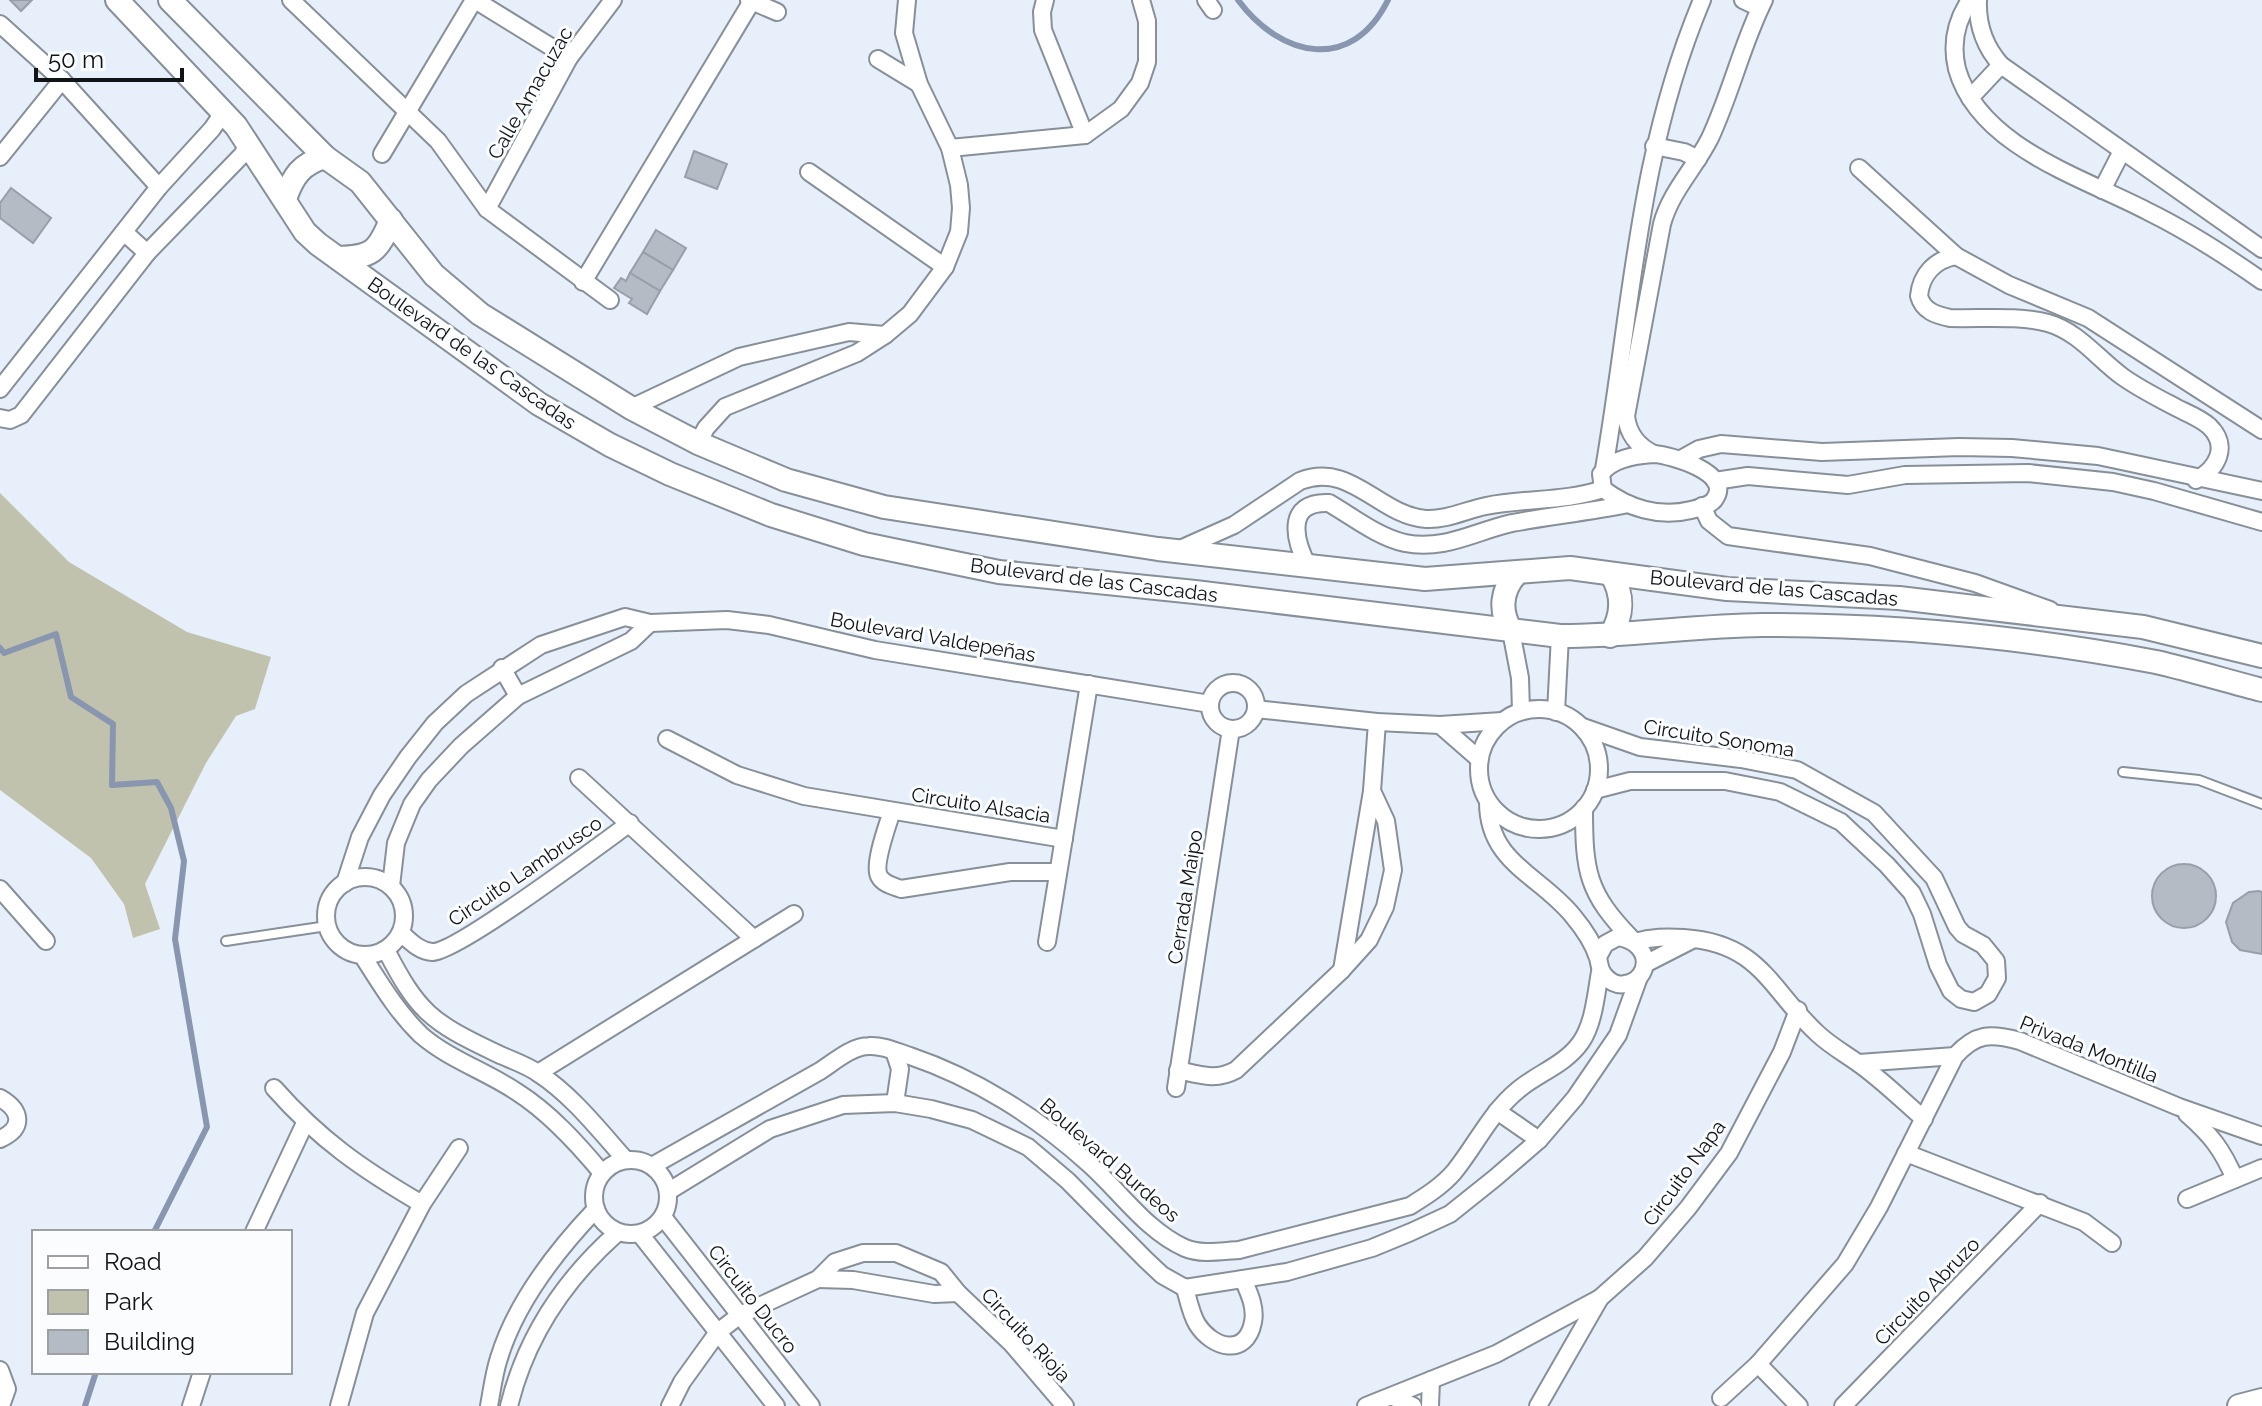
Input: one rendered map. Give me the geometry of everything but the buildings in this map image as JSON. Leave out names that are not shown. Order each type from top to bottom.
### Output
[{"type":"main road","name":"Boulevard de las Cascadas","points":[[117,0],[249,144],[305,232],[338,258],[539,404],[610,445],[670,474],[771,515],[864,544],[999,572],[1560,636],[1610,636],[1759,625],[1892,628],[2019,639],[2158,663],[2262,690]]},
{"type":"main road","name":"Boulevard de las Cascadas","points":[[170,0],[325,157],[360,182],[434,275],[480,314],[631,408],[698,443],[786,480],[884,507],[1176,551],[1425,579],[1570,568],[1727,589],[1899,598],[2143,627],[2262,656]]},
{"type":"main road","points":[[285,199],[291,180],[299,169],[325,157]]},
{"type":"main road","points":[[338,258],[362,257],[373,251],[381,243],[391,220]]},
{"type":"main road","points":[[1511,631],[1504,614],[1503,596],[1517,573]]},
{"type":"main road","points":[[1610,636],[1621,609],[1619,590],[1611,574]]},
{"type":"main road","points":[[2239,1406],[2262,1400]]},
{"type":"street","points":[[291,0],[438,141],[487,209],[610,300]]},
{"type":"street","points":[[382,154],[474,0],[569,58]]},
{"type":"street","name":"Calle Amacuzac","points":[[487,209],[569,58],[613,0]]},
{"type":"street","points":[[698,443],[706,428],[725,407],[857,353],[885,335],[910,314],[945,267],[959,232],[959,185],[950,148],[919,84],[904,33],[907,0]]},
{"type":"street","points":[[1045,0],[1043,30],[1085,135]]},
{"type":"street","points":[[950,148],[1085,135],[1121,109],[1140,83],[1147,62],[1147,21],[1141,0]]},
{"type":"street","points":[[1654,454],[1639,445],[1627,424],[1628,356],[1640,219],[1654,146],[1669,92],[1702,0]]},
{"type":"street","points":[[1604,469],[1627,458],[1654,454],[1681,459],[1715,481],[1716,497],[1702,506],[1669,513],[1641,509],[1603,489],[1600,479],[1666,210],[1718,120],[1762,4],[1743,0]]},
{"type":"street","points":[[1970,0],[1962,14],[1953,46],[1958,70],[1970,98],[1987,120],[2030,152],[2181,228],[2262,281]]},
{"type":"street","points":[[1978,0],[1984,40],[2001,65],[2262,249]]},
{"type":"street","points":[[583,282],[750,1],[777,12]]},
{"type":"street","points":[[0,24],[62,80],[159,187]]},
{"type":"street","points":[[878,59],[919,84]]},
{"type":"street","points":[[1970,98],[2001,65]]},
{"type":"street","points":[[0,157],[62,80]]},
{"type":"street","points":[[0,389],[159,187],[223,113]]},
{"type":"street","points":[[0,418],[10,420],[21,415],[147,253],[242,155],[249,144]]},
{"type":"street","points":[[1654,146],[1684,152],[1698,159]]},
{"type":"street","points":[[2102,190],[2122,151]]},
{"type":"street","points":[[1859,168],[1956,256],[2021,290],[2088,318],[2262,430]]},
{"type":"street","points":[[809,172],[945,267]]},
{"type":"street","points":[[124,232],[147,253]]},
{"type":"street","points":[[1956,256],[1939,261],[1927,273],[1919,296],[1924,307],[1950,318],[2033,320],[2065,330],[2144,391],[2207,424],[2219,443],[2219,458],[2210,472],[2197,478],[2189,500]]},
{"type":"street","points":[[2013,320],[2021,290]]},
{"type":"street","points":[[631,408],[739,357],[849,332],[885,335]]},
{"type":"street","points":[[1681,459],[1699,449],[1721,444],[1822,452],[1959,447],[2055,451],[2141,465],[2262,491]]},
{"type":"street","points":[[1864,483],[1871,451]]},
{"type":"street","points":[[1715,481],[1748,476],[1832,485],[1905,475],[2028,473],[2113,482],[2262,522]]},
{"type":"street","points":[[1176,551],[1234,525],[1311,476],[1342,478],[1396,510],[1426,519],[1504,503],[1575,497],[1603,489]]},
{"type":"street","points":[[1308,566],[1297,544],[1295,528],[1302,513],[1321,503],[1329,503],[1393,540],[1431,545],[1458,541],[1512,523],[1628,504]]},
{"type":"street","points":[[1702,506],[1709,521],[1728,536],[1813,546],[1912,566],[1975,583],[2070,618]]},
{"type":"street","name":"Boulevard Valdepeñas","points":[[345,883],[360,837],[382,795],[435,723],[466,694],[541,645],[625,617],[650,623],[727,620],[769,625],[875,650],[1210,704]]},
{"type":"street","points":[[391,886],[396,843],[412,804],[429,780],[461,746],[518,696],[631,641],[650,623]]},
{"type":"street","points":[[1511,631],[1520,678],[1521,711]]},
{"type":"street","points":[[1556,712],[1560,636]]},
{"type":"street","points":[[502,668],[518,696]]},
{"type":"street","name":"Circuito Alsacia","points":[[1047,942],[1089,684]]},
{"type":"street","points":[[1241,684],[1250,689],[1256,709],[1252,720],[1243,727],[1231,729],[1219,725],[1212,716],[1210,704],[1213,694],[1221,686],[1241,684]]},
{"type":"street","points":[[1488,802],[1503,818],[1523,827],[1545,829],[1566,822],[1584,808],[1595,790],[1599,767],[1595,746],[1583,727],[1565,714],[1544,708],[1521,711],[1502,721],[1487,738],[1479,759],[1480,781],[1488,802],[1488,818],[1494,837],[1513,863],[1566,907],[1584,930],[1599,965],[1611,982],[1626,984],[1694,939]]},
{"type":"street","points":[[1256,709],[1377,722],[1440,725],[1502,721]]},
{"type":"street","points":[[1341,971],[1372,791],[1377,722]]},
{"type":"street","points":[[1440,725],[1479,759]]},
{"type":"street","name":"Circuito Sonoma","points":[[1583,727],[1640,747],[1741,759],[1797,770],[1874,813],[1934,878],[1957,927],[1991,952],[1996,961],[1997,978],[1988,994],[1974,1002],[1961,999],[1951,991],[1938,965],[1912,893],[1841,822],[1780,792],[1725,781],[1674,780],[1630,781],[1595,790]]},
{"type":"street","name":"Cerrada Maipo","points":[[1176,1088],[1231,729]]},
{"type":"street","name":"Circuito Alsacia","points":[[667,739],[737,775],[804,796],[1064,839]]},
{"type":"street","name":"Circuito Lambrusco","points":[[579,778],[754,939]]},
{"type":"street","points":[[1178,1070],[1210,1078],[1225,1076],[1236,1070],[1341,971],[1369,940],[1385,907],[1393,870],[1386,821],[1372,791]]},
{"type":"street","points":[[669,1191],[770,1129],[843,1105],[895,1103],[972,1120],[1028,1147],[1068,1181],[1162,1275],[1185,1288],[1287,1272],[1372,1248],[1411,1232],[1450,1214],[1539,1140],[1575,1098],[1618,1035],[1642,971],[1643,950],[1607,913],[1594,893],[1587,867],[1584,808]]},
{"type":"street","name":"Circuito Alsacia","points":[[892,811],[877,865],[879,876],[888,885],[901,889],[1010,872],[1058,872]]},
{"type":"street","name":"Circuito Lambrusco","points":[[401,933],[418,948],[430,952],[443,951],[630,823]]},
{"type":"street","points":[[368,877],[391,886],[404,907],[401,933],[386,950],[375,954],[362,955],[340,946],[327,926],[327,906],[337,889],[345,883],[368,877]]},
{"type":"street","points":[[2,893],[46,941]]},
{"type":"street","points":[[538,1073],[794,914]]},
{"type":"street","points":[[1599,965],[1605,944],[1618,937],[1634,941],[1653,937],[1694,939],[1722,944],[1748,957],[1815,1031],[1834,1048],[1859,1063],[1924,1119]]},
{"type":"street","points":[[386,950],[406,988],[438,1023],[538,1073],[582,1111],[625,1159]]},
{"type":"street","points":[[362,955],[400,1013],[422,1036],[444,1052],[518,1092],[582,1148],[602,1173]]},
{"type":"street","name":"Boulevard Burdeos","points":[[652,1166],[865,1045],[937,1065],[1025,1113],[1089,1163],[1156,1230],[1182,1247],[1210,1252],[1239,1250],[1410,1206],[1430,1194],[1452,1175],[1497,1111],[1519,1089],[1566,1059],[1582,1041],[1591,1018],[1599,965]]},
{"type":"street","name":"Circuito Napa","points":[[1366,1406],[1496,1354],[1600,1298],[1645,1258],[1729,1153],[1782,1052],[1798,1010]]},
{"type":"street","name":"Privada Montilla","points":[[1955,1056],[1968,1042],[1982,1036],[2002,1036],[2179,1107],[2262,1136]]},
{"type":"street","points":[[894,1051],[900,1069],[895,1103]]},
{"type":"street","points":[[1859,1063],[1955,1056]]},
{"type":"street","points":[[1721,1398],[1758,1364],[1845,1264],[1879,1207],[1955,1056]]},
{"type":"street","points":[[274,1088],[305,1123],[374,1175],[422,1204]]},
{"type":"street","points":[[0,1098],[16,1110],[18,1118],[11,1133],[0,1139]]},
{"type":"street","name":"Privada Montilla","points":[[2179,1107],[2207,1131],[2223,1151],[2235,1179]]},
{"type":"street","points":[[1497,1111],[1539,1140]]},
{"type":"street","points":[[255,1230],[305,1123]]},
{"type":"street","points":[[339,1406],[365,1313],[422,1204],[459,1148]]},
{"type":"street","points":[[1906,1153],[2084,1222],[2112,1243]]},
{"type":"street","points":[[625,1159],[645,1161],[652,1166],[661,1173],[669,1191],[663,1217],[655,1227],[640,1234],[617,1233],[601,1221],[593,1203],[595,1183],[602,1173],[607,1167],[625,1159]]},
{"type":"street","points":[[2187,1199],[2262,1168]]},
{"type":"street","name":"Circuito Abruzo","points":[[1843,1406],[2040,1203]]},
{"type":"street","points":[[489,1406],[499,1358],[514,1321],[561,1247],[596,1209]]},
{"type":"street","points":[[1117,1233],[1137,1211]]},
{"type":"street","name":"Circuito Ducro","points":[[663,1217],[811,1406]]},
{"type":"street","points":[[509,1406],[523,1360],[537,1331],[577,1272],[617,1233]]},
{"type":"street","points":[[640,1234],[776,1406]]},
{"type":"street","name":"Circuito Rioja","points":[[670,1406],[682,1382],[718,1332],[740,1315],[818,1279],[835,1262],[863,1253],[896,1253],[941,1272],[958,1293],[1012,1344],[1065,1406]]},
{"type":"street","name":"Circuito Rioja","points":[[818,1279],[853,1280],[934,1294],[958,1293]]},
{"type":"street","points":[[1185,1288],[1196,1322],[1215,1343],[1228,1347],[1239,1343],[1253,1323],[1253,1308],[1243,1279]]},
{"type":"street","name":"Circuito Napa","points":[[1538,1406],[1600,1298]]},
{"type":"street","points":[[1758,1364],[1799,1406]]},
{"type":"street","points":[[0,1370],[7,1389],[1,1406]]},
{"type":"street","points":[[191,1406],[201,1374]]},
{"type":"street","points":[[1430,1406],[1431,1380]]},
{"type":"street","points":[[1393,1397],[1413,1406]]},
{"type":"lane","points":[[2123,772],[2199,780],[2262,804]]},
{"type":"lane","points":[[226,941],[327,926]]},
{"type":"green space","points":[[0,493],[69,562],[187,632],[271,657],[255,709],[236,716],[206,763],[145,884],[160,929],[133,938],[124,904],[91,858],[0,790]]},
{"type":"waterway","points":[[1238,0],[1255,20],[1275,35],[1295,45],[1316,49],[1336,47],[1355,39],[1373,23],[1388,0]]},
{"type":"waterway","points":[[0,648],[4,653],[56,634],[71,697],[113,724],[112,785],[157,782],[171,808],[184,861],[175,939],[207,1127],[155,1230]]},
{"type":"waterway","points":[[85,1406],[95,1374]]}]
